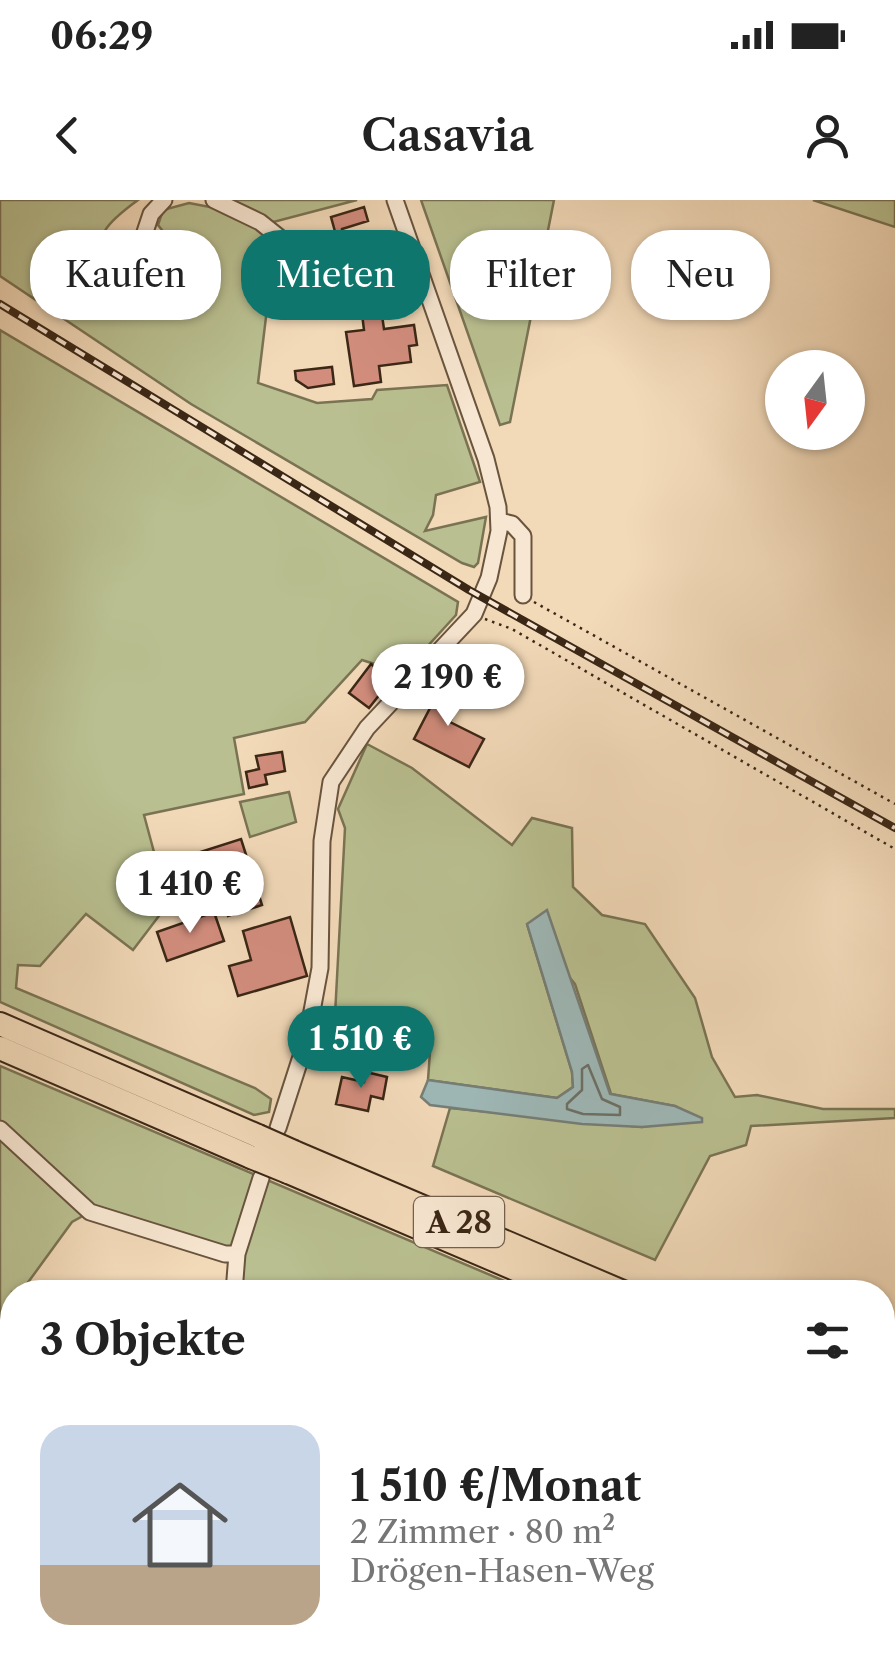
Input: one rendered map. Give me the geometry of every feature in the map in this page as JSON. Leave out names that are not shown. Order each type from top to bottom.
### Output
[{"type":"highway","name":"A 28","points":[[0,1024],[262,1150]]},
{"type":"highway","name":"A 28","points":[[0,1048],[592,1280]]},
{"type":"highway","name":"A 28","points":[[291,1162],[543,1280]]},
{"type":"street","points":[[146,230],[150,214],[164,200]]},
{"type":"street","points":[[214,200],[270,230]]},
{"type":"street","points":[[395,200],[404,230]]},
{"type":"street","points":[[235,1280],[237,1254],[262,1150],[307,1038],[320,968],[322,841],[331,782],[366,728],[474,614],[489,578],[496,512],[476,429],[430,303]]},
{"type":"street","points":[[496,512],[522,536],[524,595]]},
{"type":"street","points":[[0,1128],[90,1212],[225,1254],[237,1254]]},
{"type":"path","points":[[524,595],[895,804]]},
{"type":"path","points":[[474,614],[512,629],[895,848]]},
{"type":"green space","points":[[0,200],[138,200],[106,230],[30,230],[30,296],[0,276]]},
{"type":"green space","points":[[214,200],[357,200],[254,227],[258,230],[241,230],[241,320],[266,320],[258,383],[317,403],[372,399],[377,390],[447,385],[480,482],[436,495],[425,531],[486,517],[478,563],[474,567],[462,563],[191,404],[66,320],[221,320],[221,230],[162,230],[158,225],[163,210],[189,203],[215,208]]},
{"type":"green space","points":[[421,200],[554,200],[548,230],[450,230],[450,283]]},
{"type":"green space","points":[[813,200],[895,200],[895,227]]},
{"type":"green space","points":[[463,320],[530,320],[510,422],[500,425]]},
{"type":"green space","points":[[0,330],[458,602],[456,615],[403,673],[362,660],[305,722],[234,738],[244,794],[144,815],[168,904],[133,950],[86,914],[40,966],[18,965],[16,988],[255,1088],[271,1099],[269,1112],[254,1115],[0,1002]]},
{"type":"green space","points":[[367,744],[412,768],[512,845],[532,818],[572,828],[573,887],[602,915],[645,924],[695,998],[712,1057],[735,1097],[757,1095],[823,1109],[895,1109],[895,1118],[751,1126],[746,1145],[710,1156],[655,1260],[433,1166],[450,1108],[642,1127],[660,1124],[675,1106],[611,1094],[575,984],[527,924],[572,1072],[573,1087],[557,1098],[428,1080],[430,1052],[366,1049],[321,1053],[335,1015],[345,828],[338,809]]},
{"type":"green space","points":[[289,792],[296,822],[250,837],[240,802]]},
{"type":"green space","points":[[0,1066],[502,1280],[235,1280],[237,1254],[90,1212],[72,1222],[30,1280],[0,1280]]},
{"type":"water","points":[[547,910],[610,1094],[675,1106],[702,1118],[702,1122],[642,1127],[582,1124],[430,1105],[421,1097],[428,1080],[557,1098],[573,1087],[572,1072],[527,924]]},
{"type":"building","points":[[364,207],[368,221],[335,230],[331,217]]},
{"type":"building","points":[[363,320],[383,320],[384,329],[414,325],[417,345],[409,346],[411,362],[379,366],[381,382],[354,386],[346,332],[364,330]]},
{"type":"building","points":[[332,367],[334,384],[308,388],[296,380],[295,371]]},
{"type":"building","points":[[371,664],[391,680],[369,708],[349,693]]},
{"type":"building","points":[[443,683],[464,694],[450,722],[484,739],[469,767],[414,739]]},
{"type":"building","points":[[282,752],[285,771],[265,775],[267,784],[249,788],[246,772],[259,769],[256,756]]},
{"type":"building","points":[[241,839],[262,905],[228,916],[216,879],[182,890],[172,861]]},
{"type":"building","points":[[214,912],[224,941],[167,961],[157,932]]},
{"type":"building","points":[[290,917],[307,976],[238,996],[229,966],[251,960],[243,931]]},
{"type":"building","points":[[366,1072],[387,1077],[383,1099],[371,1096],[368,1111],[336,1104],[342,1077],[364,1082]]},
{"type":"railway","points":[[0,304],[469,590],[895,828]]}]
